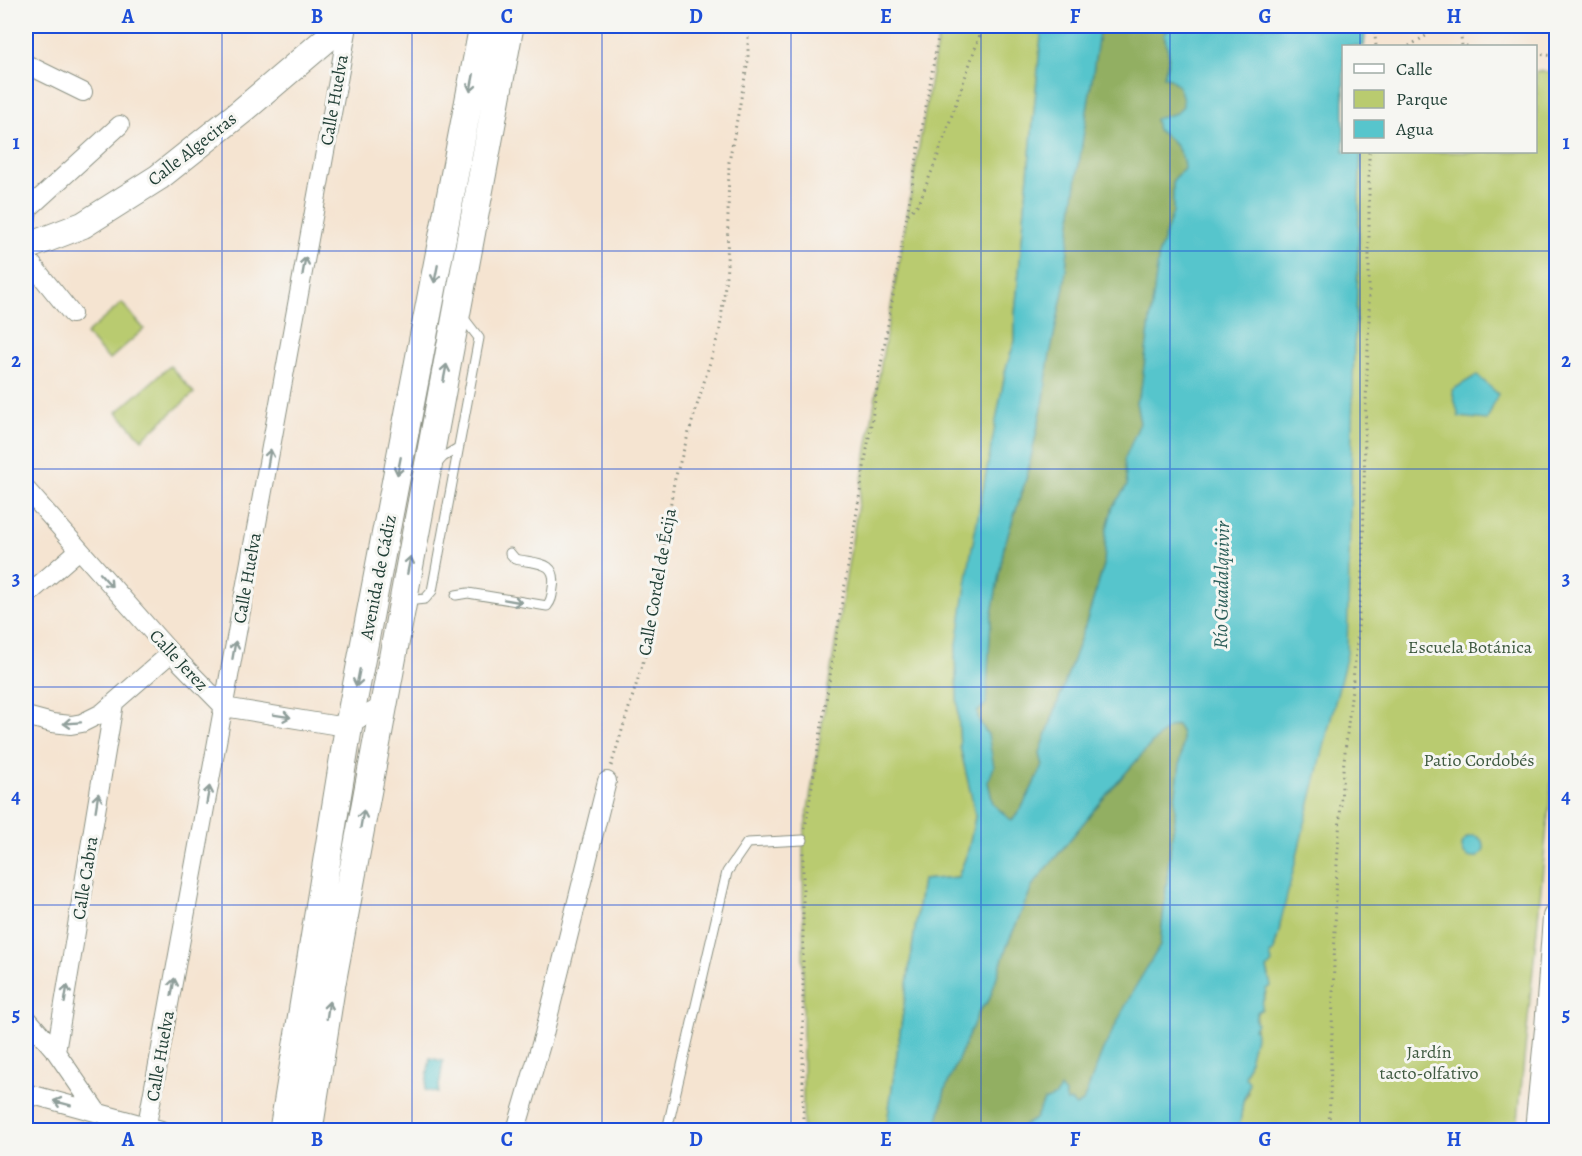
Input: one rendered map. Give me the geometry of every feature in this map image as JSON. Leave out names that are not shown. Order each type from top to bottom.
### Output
[{"type":"main road","name":"Avenida de Cádiz","points":[[283,1131],[350,724],[483,26]]},
{"type":"main road","name":"Avenida de Cádiz","points":[[309,1131],[332,983],[510,26]]},
{"type":"main road","points":[[320,1131],[323,1042]]},
{"type":"street","name":"Calle Algeciras","points":[[26,247],[83,225],[159,177],[242,111],[342,26]]},
{"type":"street","name":"Calle Huelva","points":[[151,1129],[224,707],[348,26]]},
{"type":"street","points":[[26,64],[83,92]]},
{"type":"street","points":[[26,222],[28,209],[120,125]]},
{"type":"street","points":[[26,257],[72,314]]},
{"type":"street","name":"Calle Jerez","points":[[27,495],[171,653],[224,707],[333,725],[350,724]]},
{"type":"street","points":[[26,596],[79,550]]},
{"type":"street","points":[[26,717],[71,725],[90,719],[114,703],[171,653]]},
{"type":"street","name":"Calle Cabra","points":[[56,1052],[114,703]]},
{"type":"street","points":[[350,724],[383,706]]},
{"type":"street","points":[[516,1131],[544,1034],[607,781]]},
{"type":"street","points":[[1538,1131],[1557,917]]},
{"type":"street","points":[[26,1017],[56,1052],[98,1113]]},
{"type":"street","points":[[26,1093],[151,1129]]},
{"type":"lane","points":[[402,602],[425,599],[432,591],[479,338],[457,309]]},
{"type":"lane","points":[[427,473],[443,457],[458,448]]},
{"type":"lane","points":[[456,595],[468,593],[547,606],[551,602],[554,572],[550,567],[515,559],[510,553]]},
{"type":"lane","points":[[667,1131],[727,872],[747,843],[804,840]]},
{"type":"path","name":"Calle Cordel de Écija","points":[[607,781],[650,640],[674,482],[720,330],[727,267],[729,162],[748,61],[748,26]]},
{"type":"path","points":[[803,1131],[804,840],[940,26]]},
{"type":"path","points":[[907,215],[919,204],[983,26]]},
{"type":"path","points":[[1374,26],[1376,45]]},
{"type":"path","points":[[1460,26],[1462,45]]},
{"type":"path","points":[[1411,45],[1429,34]]},
{"type":"path","points":[[1537,54],[1557,56]]},
{"type":"path","points":[[1329,1131],[1339,829],[1343,770],[1358,643],[1363,559],[1369,318],[1369,153]]},
{"type":"green space","points":[[940,26],[1042,26],[1015,314],[1015,341],[1006,368],[955,657],[960,747],[975,817],[968,851],[958,877],[922,880],[886,1130],[803,1130],[803,840],[879,376]]},
{"type":"green space","points":[[1100,26],[1170,26],[1164,34],[1169,56],[1164,76],[1179,87],[1183,106],[1176,113],[1155,120],[1157,130],[1168,137],[1179,151],[1184,169],[1173,180],[1173,212],[1159,254],[1141,389],[1136,402],[1140,423],[1125,460],[1127,486],[1113,506],[1106,532],[1104,565],[1040,753],[1043,766],[1021,809],[1012,821],[993,804],[988,782],[988,735],[979,721],[977,712],[986,704],[991,619],[1004,547],[1026,479],[1044,399],[1048,364],[1064,287],[1073,203]]},
{"type":"green space","points":[[1537,71],[1556,73],[1556,737],[1517,1130],[1239,1130],[1243,1101],[1248,1094],[1245,1077],[1254,1040],[1257,1012],[1265,997],[1270,954],[1274,951],[1280,928],[1354,345],[1361,153],[1537,153]]},
{"type":"green space","points":[[122,303],[144,329],[109,360],[86,334]]},
{"type":"green space","points":[[170,366],[194,393],[142,439],[117,412]]},
{"type":"green space","points":[[1177,725],[1183,742],[1160,947],[1103,1050],[1083,1103],[1076,1106],[1067,1102],[1065,1094],[1044,1101],[1035,1119],[1022,1130],[936,1130],[945,1090],[979,1011],[989,1000],[1008,943],[1033,885],[1152,743],[1168,728]]},
{"type":"water","name":"Río Guadalquivir","points":[[1042,26],[1100,26],[1073,203],[1064,287],[1048,364],[1044,399],[1026,479],[1004,547],[991,619],[986,704],[977,712],[979,721],[988,735],[994,767],[988,782],[993,804],[1012,821],[1021,809],[1043,766],[1040,753],[1104,565],[1106,532],[1113,506],[1127,486],[1124,460],[1140,423],[1136,402],[1141,389],[1159,253],[1173,212],[1173,180],[1184,169],[1179,151],[1168,137],[1157,130],[1155,119],[1176,113],[1183,106],[1179,87],[1164,76],[1169,56],[1164,34],[1170,26],[1366,26],[1364,45],[1342,45],[1342,153],[1361,153],[1347,654],[1274,951],[1270,954],[1272,963],[1267,969],[1271,986],[1266,989],[1262,1009],[1257,1012],[1255,1020],[1256,1033],[1245,1077],[1249,1082],[1243,1101],[1239,1130],[1022,1130],[1023,1126],[1035,1119],[1044,1101],[1056,1096],[1060,1088],[1067,1102],[1071,1101],[1076,1106],[1083,1102],[1103,1050],[1134,989],[1160,946],[1183,742],[1177,725],[1168,728],[1152,743],[1033,885],[1008,943],[989,1000],[979,1011],[945,1090],[936,1130],[886,1130],[922,880],[958,877],[968,851],[975,817],[960,747],[955,657],[971,553],[1006,368],[1015,341],[1015,314]]},
{"type":"water","points":[[1477,375],[1498,394],[1487,420],[1459,417],[1452,390]]},
{"type":"water","points":[[1473,836],[1481,839],[1484,847],[1481,855],[1473,858],[1465,855],[1462,847],[1465,839]]},
{"type":"water","points":[[430,1058],[443,1061],[438,1093],[425,1090]]},
{"type":"park label","name":"Escuela Botánica","points":[[1470,647]]},
{"type":"park label","name":"Patio Cordobés","points":[[1479,760]]},
{"type":"park label","name":"Jardín tacto-olfativo","points":[[1429,1062]]}]
